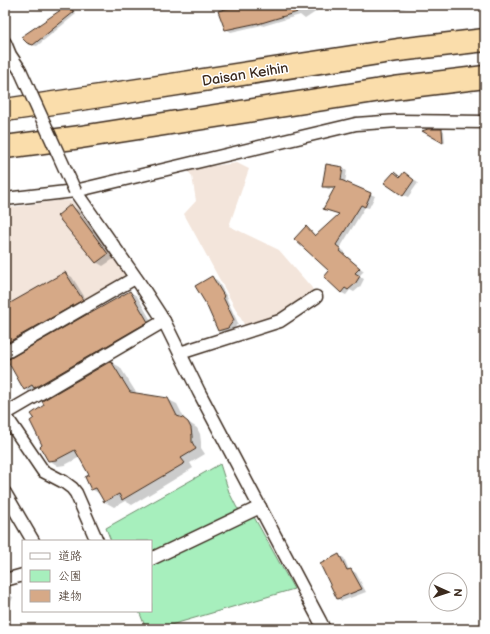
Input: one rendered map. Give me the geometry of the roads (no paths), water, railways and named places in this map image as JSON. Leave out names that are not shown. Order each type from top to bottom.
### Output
[{"type":"highway","name":"Daisan Keihin","points":[[5,110],[398,50],[485,40]]},
{"type":"highway","points":[[5,147],[81,137],[394,88],[485,78]]},
{"type":"street","points":[[5,43],[8,56],[20,70],[75,191],[164,321],[199,392],[324,629]]},
{"type":"street","points":[[5,199],[75,191],[356,124],[398,121],[485,122]]},
{"type":"street","points":[[5,353],[135,278]]},
{"type":"street","points":[[180,353],[280,321],[316,297]]},
{"type":"street","points":[[95,540],[76,493],[64,482],[43,471],[5,415],[164,321]]},
{"type":"street","points":[[5,493],[32,540]]},
{"type":"street","points":[[152,559],[260,507]]},
{"type":"street","points":[[5,580],[22,575]]}]
